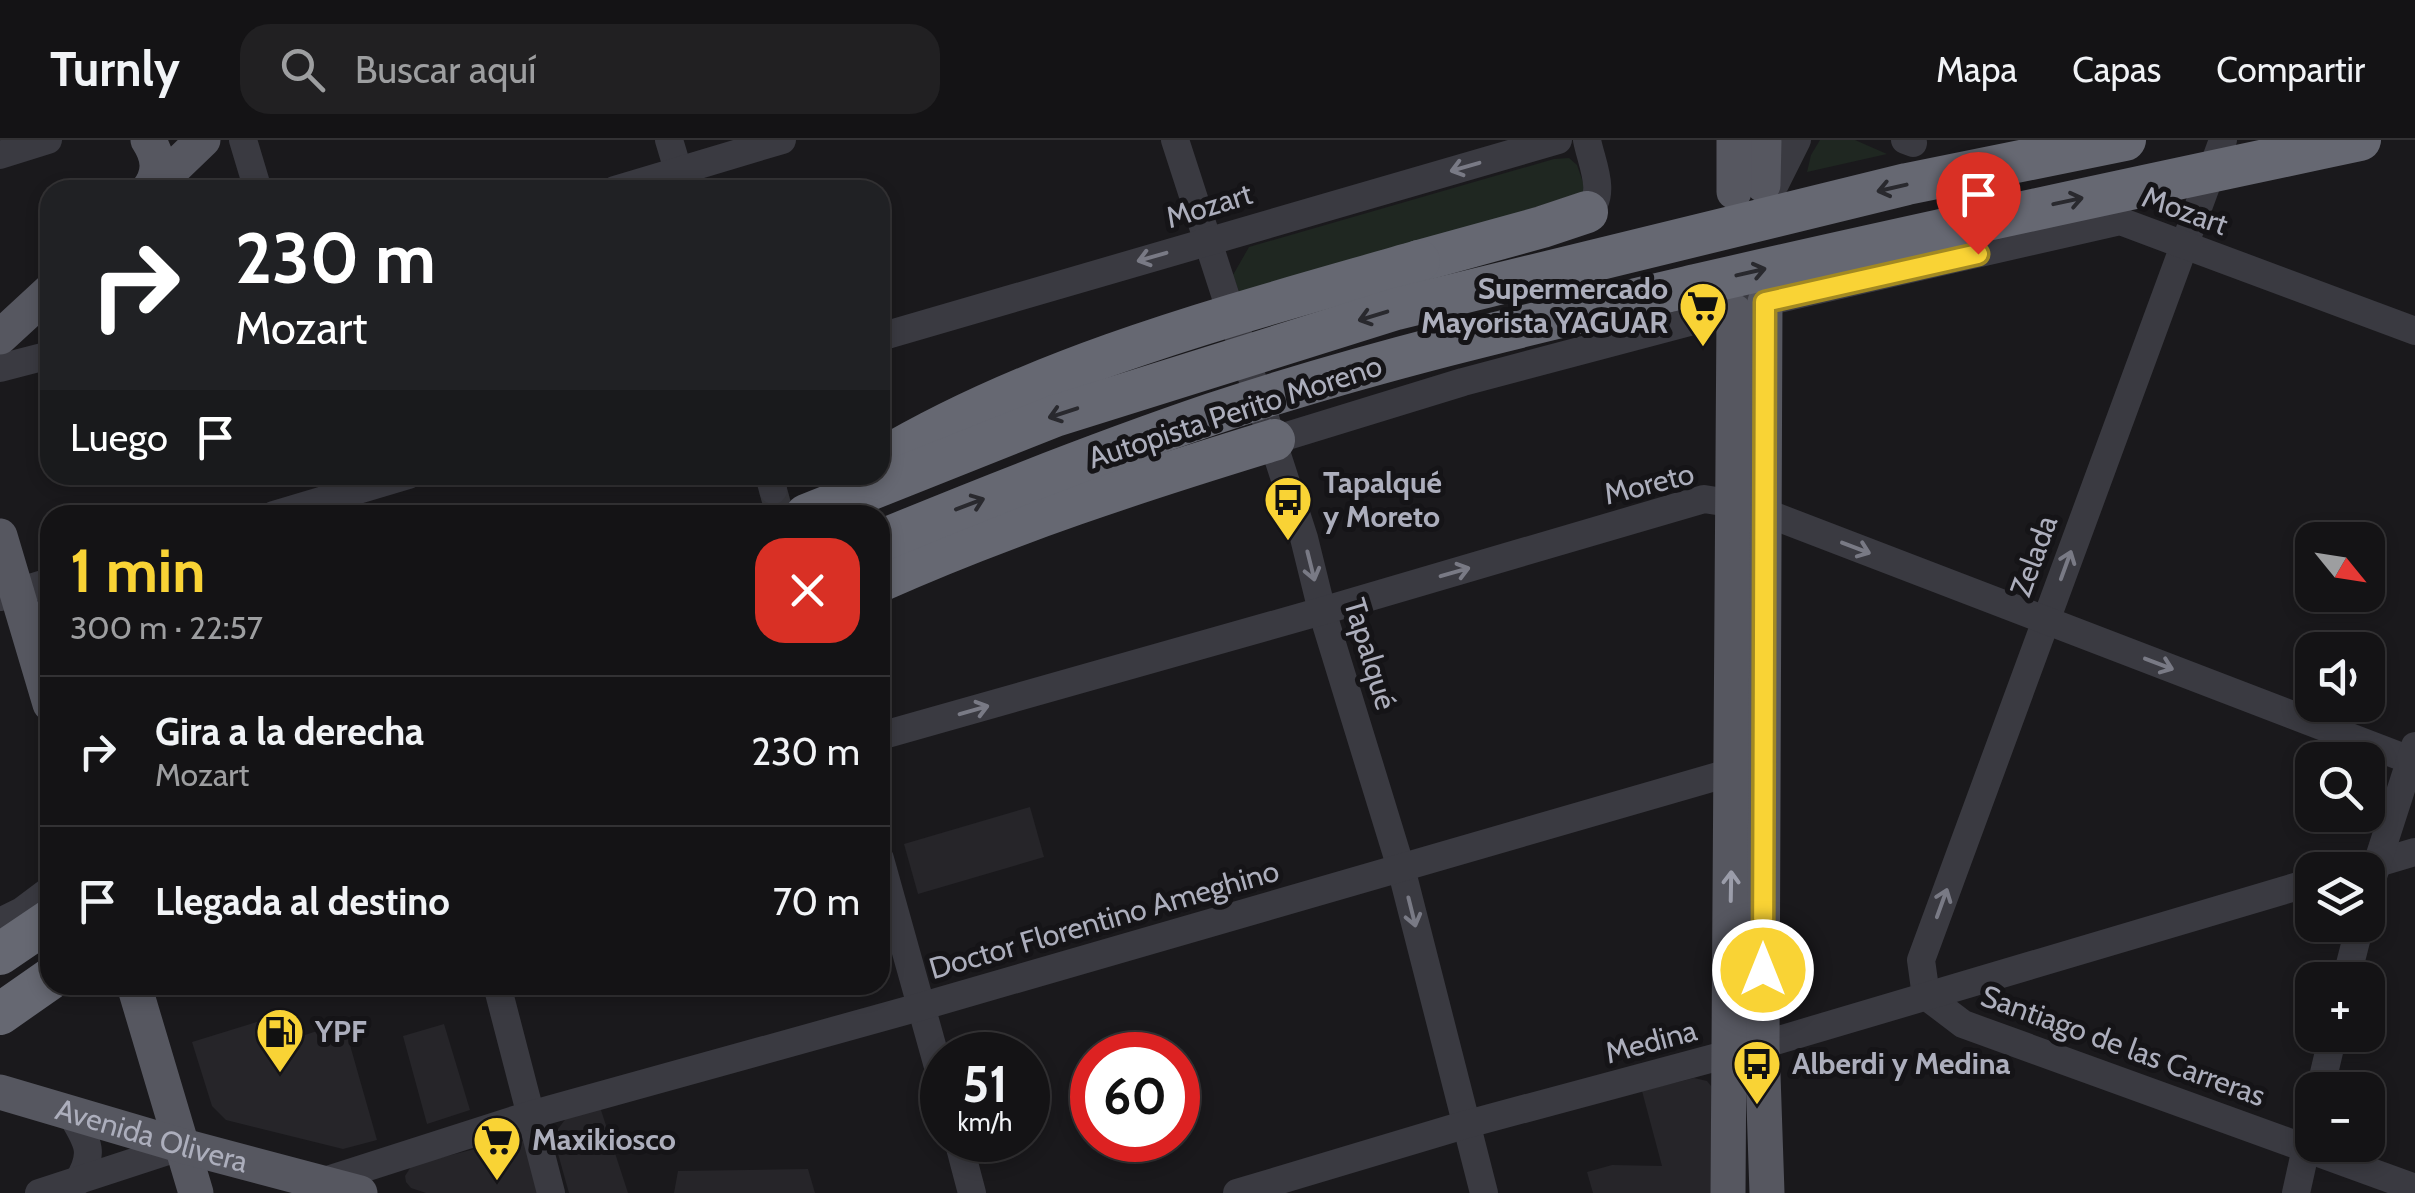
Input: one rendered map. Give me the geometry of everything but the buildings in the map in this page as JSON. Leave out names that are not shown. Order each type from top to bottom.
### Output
[{"type":"highway","name":"Autopista Perito Moreno","points":[[890,466],[1396,309],[1908,184],[2125,140]]},
{"type":"highway","name":"Autopista Perito Moreno","points":[[890,537],[1212,414],[1370,366],[1929,231],[2360,140]]},
{"type":"highway","points":[[890,454],[926,432],[1066,372],[1276,302],[1587,212]]},
{"type":"highway","points":[[890,577],[1085,498],[1274,440]]},
{"type":"highway","points":[[783,499],[825,485]]},
{"type":"highway","name":"Autopista Perito Moreno","points":[[783,499],[829,485]]},
{"type":"highway","points":[[0,954],[40,927]]},
{"type":"highway","points":[[0,1014],[40,986]]},
{"type":"main road","points":[[148,140],[158,162],[154,180]]},
{"type":"main road","points":[[161,180],[204,140]]},
{"type":"main road","points":[[1734,140],[1758,187]]},
{"type":"main road","points":[[1758,187],[1764,140]]},
{"type":"main road","points":[[0,337],[40,300]]},
{"type":"main road","points":[[1749,306],[1749,509],[1767,1193]]},
{"type":"main road","points":[[1728,1193],[1732,772],[1749,509]]},
{"type":"main road","points":[[0,536],[8,595],[40,678]]},
{"type":"main road","points":[[137,995],[196,1193]]},
{"type":"main road","name":"Avenida Olivera","points":[[0,1092],[360,1193]]},
{"type":"street","points":[[0,155],[48,140]]},
{"type":"street","points":[[244,140],[255,180]]},
{"type":"street","points":[[669,140],[681,180]]},
{"type":"street","points":[[683,180],[782,140]]},
{"type":"street","name":"Tapalqué","points":[[1175,140],[1274,440],[1401,868],[1484,1193]]},
{"type":"street","name":"Mozart","points":[[890,334],[1558,140]]},
{"type":"street","points":[[1587,140],[1598,192],[1594,206],[1587,212]]},
{"type":"street","points":[[1758,187],[1798,140]]},
{"type":"street","name":"Zelada","points":[[1926,996],[1921,960],[2223,140]]},
{"type":"street","name":"Mozart","points":[[1274,440],[1463,382],[1749,306],[2120,221],[2415,331]]},
{"type":"street","points":[[0,368],[40,358]]},
{"type":"street","points":[[313,505],[381,485]]},
{"type":"street","name":"Moreto","points":[[890,733],[1704,499],[1749,509],[2413,756]]},
{"type":"street","points":[[8,595],[40,585]]},
{"type":"street","points":[[2371,852],[2413,756]]},
{"type":"street","name":"Doctor Florentino Ameghino","points":[[321,1182],[530,1116],[1732,772]]},
{"type":"street","points":[[2385,861],[2415,852]]},
{"type":"street","name":"Medina","points":[[1237,1193],[2295,887]]},
{"type":"street","points":[[890,893],[930,1032]]},
{"type":"street","points":[[0,922],[40,898]]},
{"type":"street","points":[[500,995],[551,1193]]},
{"type":"street","name":"Santiago de las Carreras","points":[[1926,996],[1963,1024],[2295,1145]]},
{"type":"street","points":[[71,1114],[90,1153],[88,1166],[78,1181]]},
{"type":"street","points":[[39,1193],[183,1146]]},
{"type":"street","points":[[964,1162],[972,1193]]},
{"type":"street","points":[[2296,1193],[2303,1162]]},
{"type":"street","name":"Santiago de las Carreras","points":[[2342,1162],[2415,1188]]},
{"type":"shaded area","points":[[1820,140],[1855,140],[1887,154],[1807,172]]},
{"type":"shaded area","points":[[1569,158],[1577,165],[1586,191],[1242,300],[1233,275],[1249,247],[1554,159]]},
{"type":"shaded area","points":[[1030,807],[1044,857],[918,894],[904,844]]},
{"type":"shaded area","name":"YPF","points":[[289,1012],[293,1039],[320,1030],[322,1037],[346,1031],[377,1140],[343,1149],[226,1120],[212,1106],[192,1042]]},
{"type":"shaded area","points":[[444,1024],[470,1110],[427,1124],[403,1036]]},
{"type":"shaded area","points":[[1694,1078],[1711,1086],[1711,1193],[1593,1193],[1587,1172],[1612,1165],[1662,1166],[1642,1091]]},
{"type":"shaded area","points":[[600,1107],[628,1193],[569,1193],[555,1143],[558,1129],[567,1117]]},
{"type":"shaded area","points":[[518,1138],[525,1143],[539,1193],[426,1193],[406,1182],[412,1165]]},
{"type":"shaded area","points":[[808,1169],[815,1193],[674,1193],[678,1171]]},
{"type":"tunnel","points":[[773,490],[777,505]]},
{"type":"place","name":"Supermercado Mayorista YAGUAR","points":[[1703,348]]},
{"type":"place","name":"Tapalqué y Moreto","points":[[1288,542]]},
{"type":"place","name":"YPF","points":[[280,1074]]},
{"type":"place","name":"Alberdi y Medina","points":[[1757,1106]]},
{"type":"place","name":"Maxikiosco","points":[[497,1182]]},
{"type":"route","points":[[1763,970],[1765,302],[1978,254]]}]
